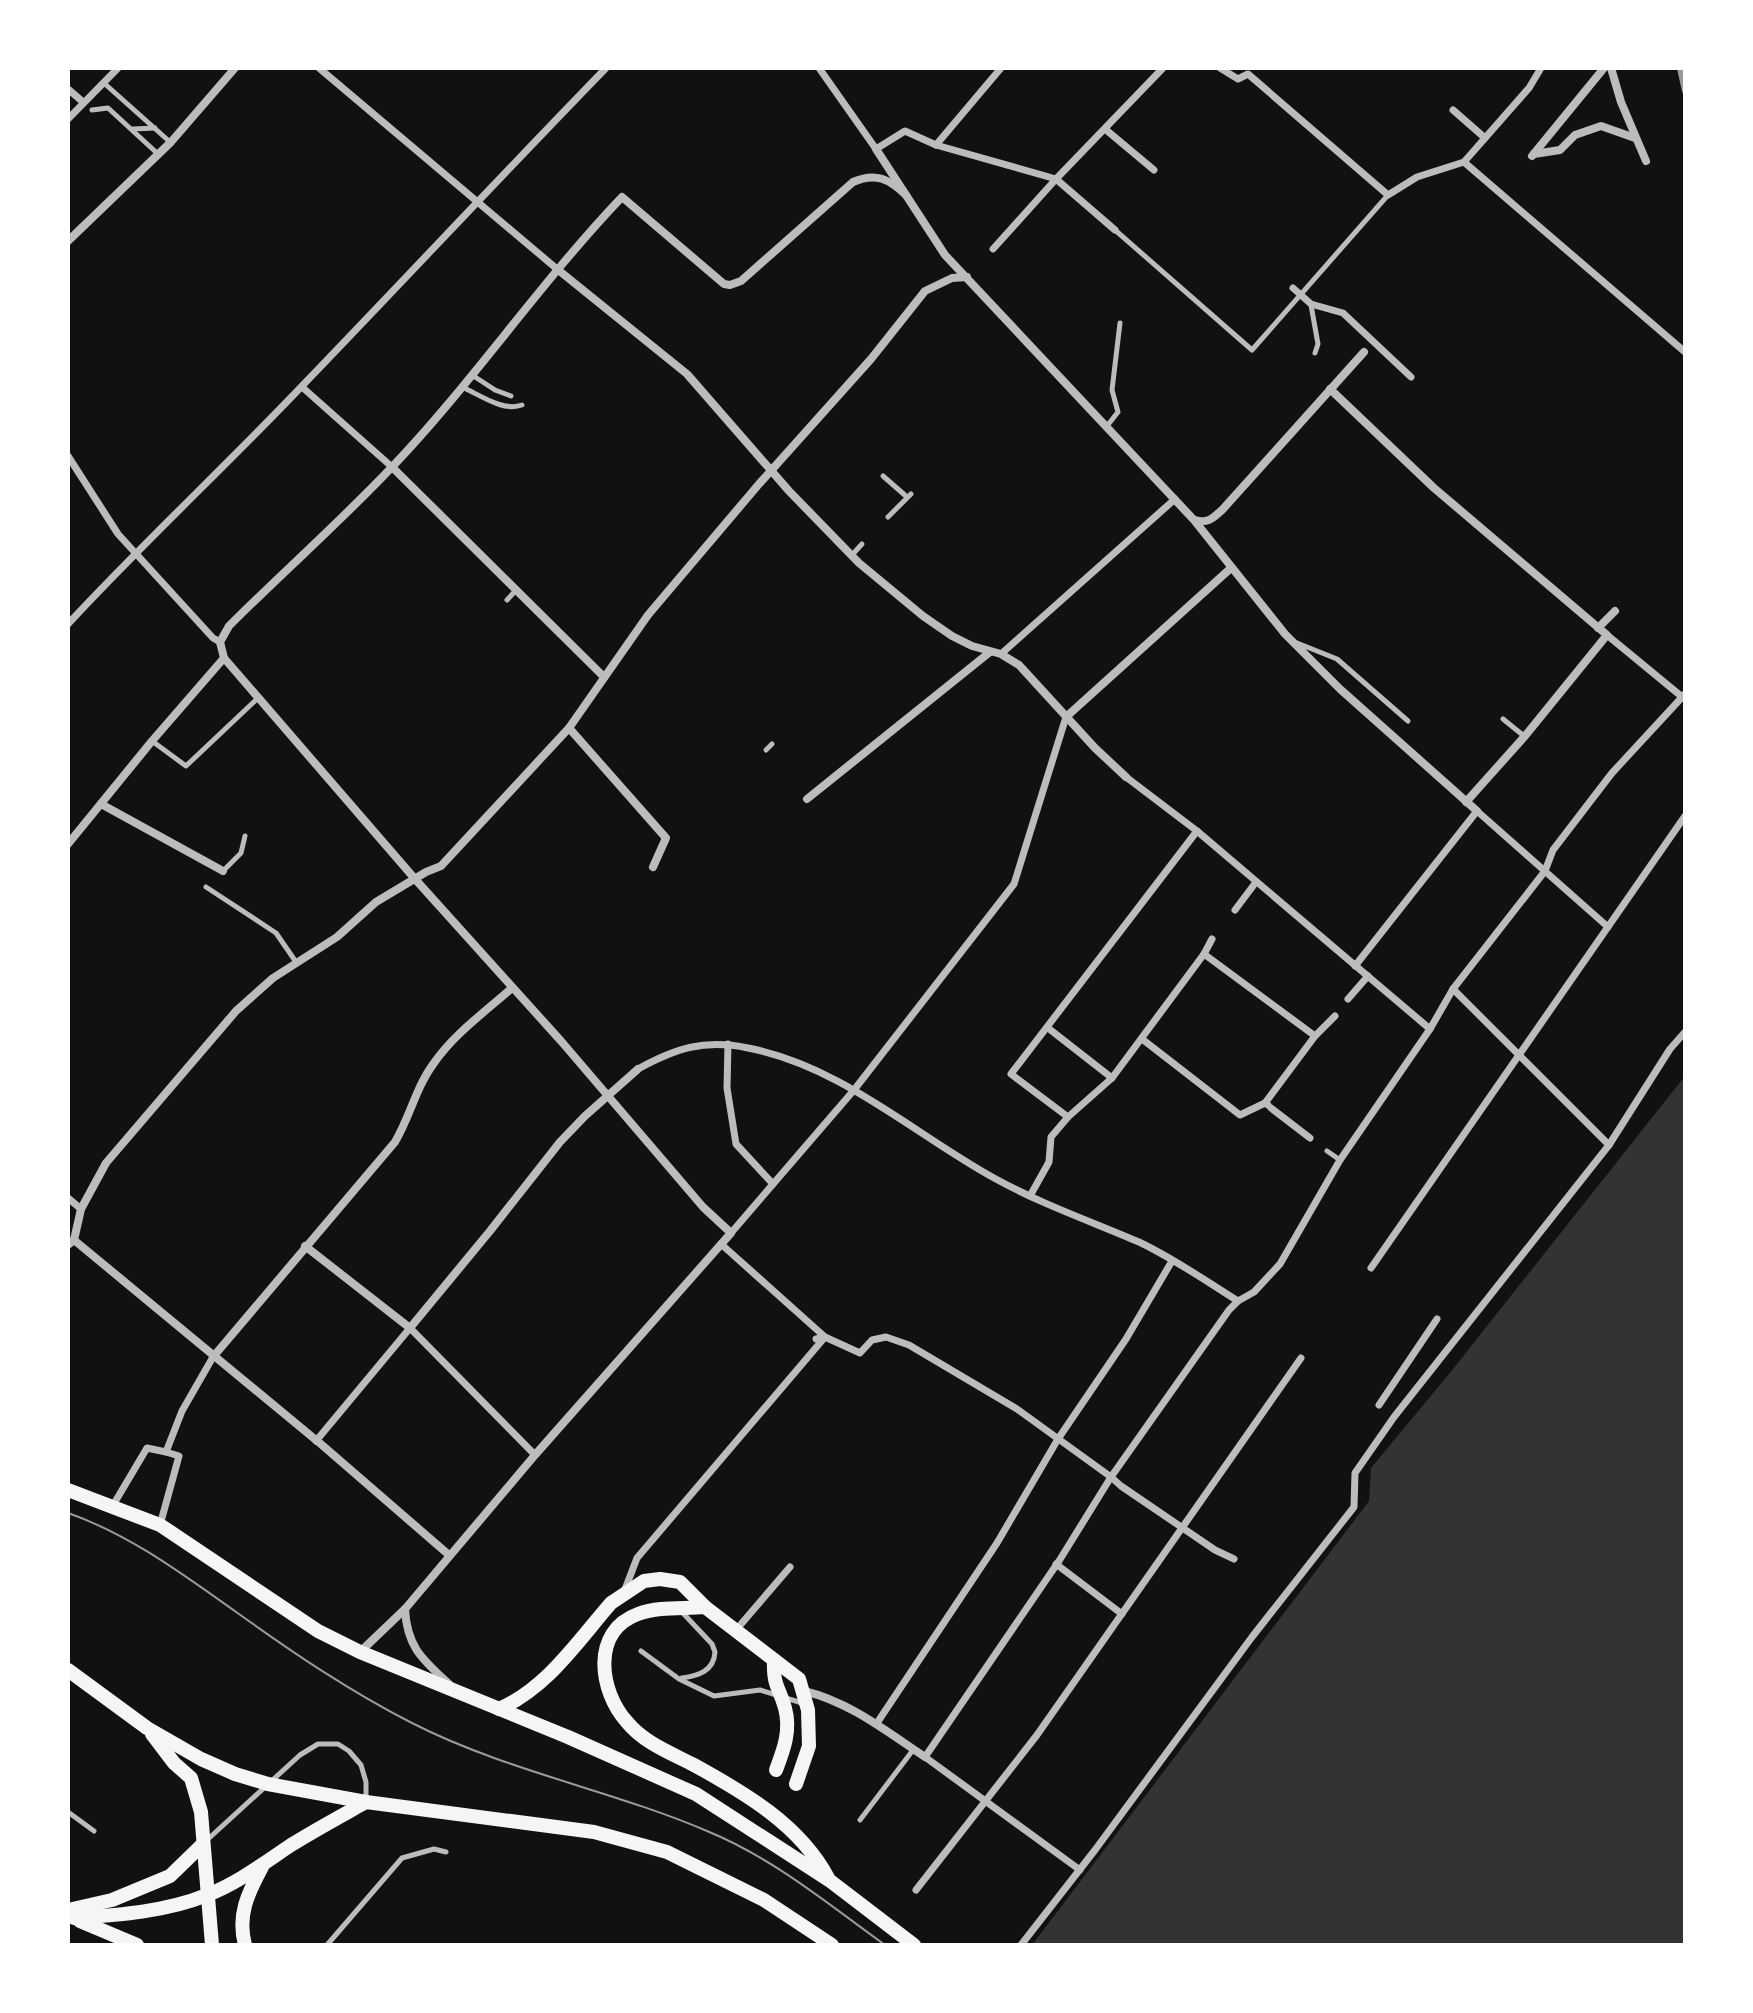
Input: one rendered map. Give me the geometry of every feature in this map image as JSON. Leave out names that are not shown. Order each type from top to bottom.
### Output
[{"type":"main road","points":[[68,1490],[160,1525],[318,1631],[360,1652],[547,1728],[696,1794],[829,1880],[914,1945]]},
{"type":"main road","points":[[499,1709],[518,1701],[544,1681],[611,1603],[624,1593],[644,1581],[660,1579],[680,1582],[705,1607],[799,1679],[808,1710],[809,1746],[796,1784]]},
{"type":"main road","points":[[705,1607],[669,1608],[636,1615],[622,1622],[610,1639],[604,1656],[605,1680],[614,1705],[627,1723],[647,1740],[725,1782],[787,1825],[810,1849],[829,1880]]},
{"type":"main road","points":[[774,1660],[773,1682],[785,1707],[788,1731],[776,1770]]},
{"type":"main road","points":[[68,1670],[147,1728],[201,1759],[235,1774],[268,1784],[366,1802],[594,1832],[667,1852],[764,1900],[832,1945]]},
{"type":"main road","points":[[147,1728],[174,1763],[191,1778],[201,1812],[212,1945]]},
{"type":"main road","points":[[70,1915],[128,1914],[208,1895],[262,1867],[314,1831],[366,1802]]},
{"type":"main road","points":[[70,1915],[170,1876],[203,1844]]},
{"type":"main road","points":[[245,1945],[242,1917],[247,1896],[262,1867]]},
{"type":"main road","points":[[70,1915],[137,1945]]},
{"type":"street","points":[[68,119],[118,68]]},
{"type":"street","points":[[68,241],[171,142],[235,68]]},
{"type":"street","points":[[319,68],[687,374],[851,555],[933,624],[972,646],[1001,654],[1019,665],[1126,777],[1197,831],[1430,1029]]},
{"type":"street","points":[[68,624],[134,552],[302,387],[606,68]]},
{"type":"street","points":[[819,68],[945,255],[1194,520],[1292,641],[1340,689],[1608,927]]},
{"type":"street","points":[[936,145],[1001,68]]},
{"type":"street","points":[[993,249],[1163,68]]},
{"type":"street","points":[[1220,68],[1238,79],[1248,74],[1388,195],[1417,177],[1464,162],[1529,88],[1541,68]]},
{"type":"street","points":[[1604,68],[1533,155],[1560,150],[1575,135],[1601,126],[1635,138]]},
{"type":"street","points":[[1611,68],[1646,161]]},
{"type":"street","points":[[68,89],[83,102]]},
{"type":"street","points":[[1453,110],[1485,138]]},
{"type":"street","points":[[1105,129],[1154,170]]},
{"type":"street","points":[[876,149],[905,131],[936,145],[1056,179],[1115,230]]},
{"type":"street","points":[[1464,162],[1685,352]]},
{"type":"street","points":[[731,1233],[703,1207],[258,698],[224,658],[220,642],[229,626],[392,467],[472,375],[557,269],[622,197],[724,284],[730,285],[741,281],[853,182],[870,176],[880,177],[891,181],[906,195]]},
{"type":"street","points":[[449,1555],[316,1441],[71,1242],[81,1209],[106,1163],[253,994],[337,937],[376,902],[441,866],[569,728],[648,615],[772,470],[822,417],[925,291],[952,278],[967,277]]},
{"type":"street","points":[[1293,288],[1311,304],[1343,313],[1411,377]]},
{"type":"street","points":[[1194,520],[1203,523],[1211,520],[1223,509],[1364,352]]},
{"type":"street","points":[[302,387],[392,467],[604,677]]},
{"type":"street","points":[[925,1757],[1111,1477],[1229,1310],[1254,1292],[1280,1264],[1340,1160],[1430,1029],[1453,989],[1545,871],[1553,850],[1612,773],[1683,695],[1598,628],[1434,488],[1330,389]]},
{"type":"street","points":[[68,456],[118,534],[220,642]]},
{"type":"street","points":[[1001,654],[1175,499]]},
{"type":"street","points":[[360,1652],[405,1609],[535,1455],[854,1090],[1014,884],[1066,717],[1231,568]]},
{"type":"street","points":[[1598,628],[1615,611]]},
{"type":"street","points":[[1466,802],[1525,736],[1607,635]]},
{"type":"street","points":[[807,799],[990,652]]},
{"type":"street","points":[[68,844],[224,658]]},
{"type":"street","points":[[569,728],[666,838],[653,867]]},
{"type":"street","points":[[101,804],[223,871]]},
{"type":"street","points":[[1355,966],[1477,811]]},
{"type":"street","points":[[1371,1268],[1685,816]]},
{"type":"street","points":[[1068,1117],[1011,1074],[1197,831]]},
{"type":"street","points":[[1235,910],[1256,882]]},
{"type":"street","points":[[1030,1196],[1049,1162],[1051,1137],[1068,1117],[1112,1078],[1212,939]]},
{"type":"street","points":[[1204,954],[1315,1036]]},
{"type":"street","points":[[1348,999],[1368,976]]},
{"type":"street","points":[[166,1452],[182,1411],[213,1357],[395,1142],[433,1063],[512,988]]},
{"type":"street","points":[[1453,989],[1609,1145]]},
{"type":"street","points":[[1142,1039],[1240,1115],[1268,1105],[1315,1036],[1335,1016]]},
{"type":"street","points":[[1048,1028],[1112,1078]]},
{"type":"street","points":[[1021,1945],[1252,1637],[1354,1507],[1355,1473],[1394,1417],[1609,1145],[1670,1049],[1685,1032]]},
{"type":"street","points":[[728,1044],[727,1088],[736,1144],[773,1184]]},
{"type":"street","points":[[316,1441],[560,1142],[638,1069],[689,1046],[728,1044],[786,1058],[854,1090],[952,1153],[1030,1196],[1141,1243],[1238,1301]]},
{"type":"street","points":[[1268,1105],[1310,1138]]},
{"type":"street","points":[[68,1198],[81,1209]]},
{"type":"street","points":[[721,1244],[821,1338],[860,1353],[872,1340],[886,1337],[909,1345],[1017,1409],[1121,1486],[1215,1550],[1234,1559]]},
{"type":"street","points":[[305,1246],[410,1328],[535,1455]]},
{"type":"street","points":[[877,1723],[997,1543],[1058,1439],[1126,1339],[1172,1261]]},
{"type":"street","points":[[1379,1405],[1437,1319]]},
{"type":"street","points":[[624,1593],[637,1558],[821,1338]]},
{"type":"street","points":[[916,1890],[988,1800],[1301,1358]]},
{"type":"street","points":[[112,1507],[147,1448],[179,1456],[160,1525]]},
{"type":"street","points":[[1056,1564],[1122,1614]]},
{"type":"street","points":[[736,1630],[790,1567]]},
{"type":"street","points":[[405,1609],[406,1630],[411,1643],[425,1663],[455,1690]]},
{"type":"street","points":[[804,1691],[821,1695],[877,1723],[988,1800],[1080,1870]]},
{"type":"lane","points":[[105,84],[171,142]]},
{"type":"lane","points":[[92,110],[108,108],[159,154]]},
{"type":"lane","points":[[132,129],[155,128]]},
{"type":"lane","points":[[1115,230],[1252,350],[1388,195]]},
{"type":"lane","points":[[1311,304],[1318,344],[1315,353]]},
{"type":"lane","points":[[1107,426],[1118,412],[1112,390],[1120,323]]},
{"type":"lane","points":[[472,375],[511,396]]},
{"type":"lane","points":[[461,387],[504,406],[515,408],[522,405]]},
{"type":"lane","points":[[883,476],[909,496],[888,517]]},
{"type":"lane","points":[[851,555],[862,544]]},
{"type":"lane","points":[[507,600],[517,590]]},
{"type":"lane","points":[[1292,641],[1337,659],[1408,721]]},
{"type":"lane","points":[[152,741],[186,766],[258,698]]},
{"type":"lane","points":[[1503,719],[1525,736]]},
{"type":"lane","points":[[766,750],[772,744]]},
{"type":"lane","points":[[223,871],[241,853],[245,836]]},
{"type":"lane","points":[[206,887],[276,933],[296,962]]},
{"type":"lane","points":[[1327,1151],[1340,1160]]},
{"type":"lane","points":[[679,1679],[704,1672],[710,1667],[715,1652],[712,1644],[680,1609]]},
{"type":"lane","points":[[641,1651],[679,1679],[714,1696],[760,1690],[795,1699],[808,1710]]},
{"type":"lane","points":[[203,1844],[300,1755],[318,1744],[338,1744],[361,1765],[366,1782],[366,1802]]},
{"type":"lane","points":[[860,1820],[914,1749]]},
{"type":"lane","points":[[68,1812],[94,1831]]},
{"type":"lane","points":[[327,1945],[402,1858],[434,1849],[446,1852]]},
{"type":"shaded area","points":[[1685,1076],[1685,1945],[1032,1945],[1369,1501],[1371,1468]]},
{"type":"tram line","points":[[68,1513],[114,1533],[157,1558],[302,1658],[389,1711],[484,1754],[671,1817],[731,1842],[799,1883],[885,1945]]},
{"type":"railway","points":[[1680,68],[1685,91]]}]
